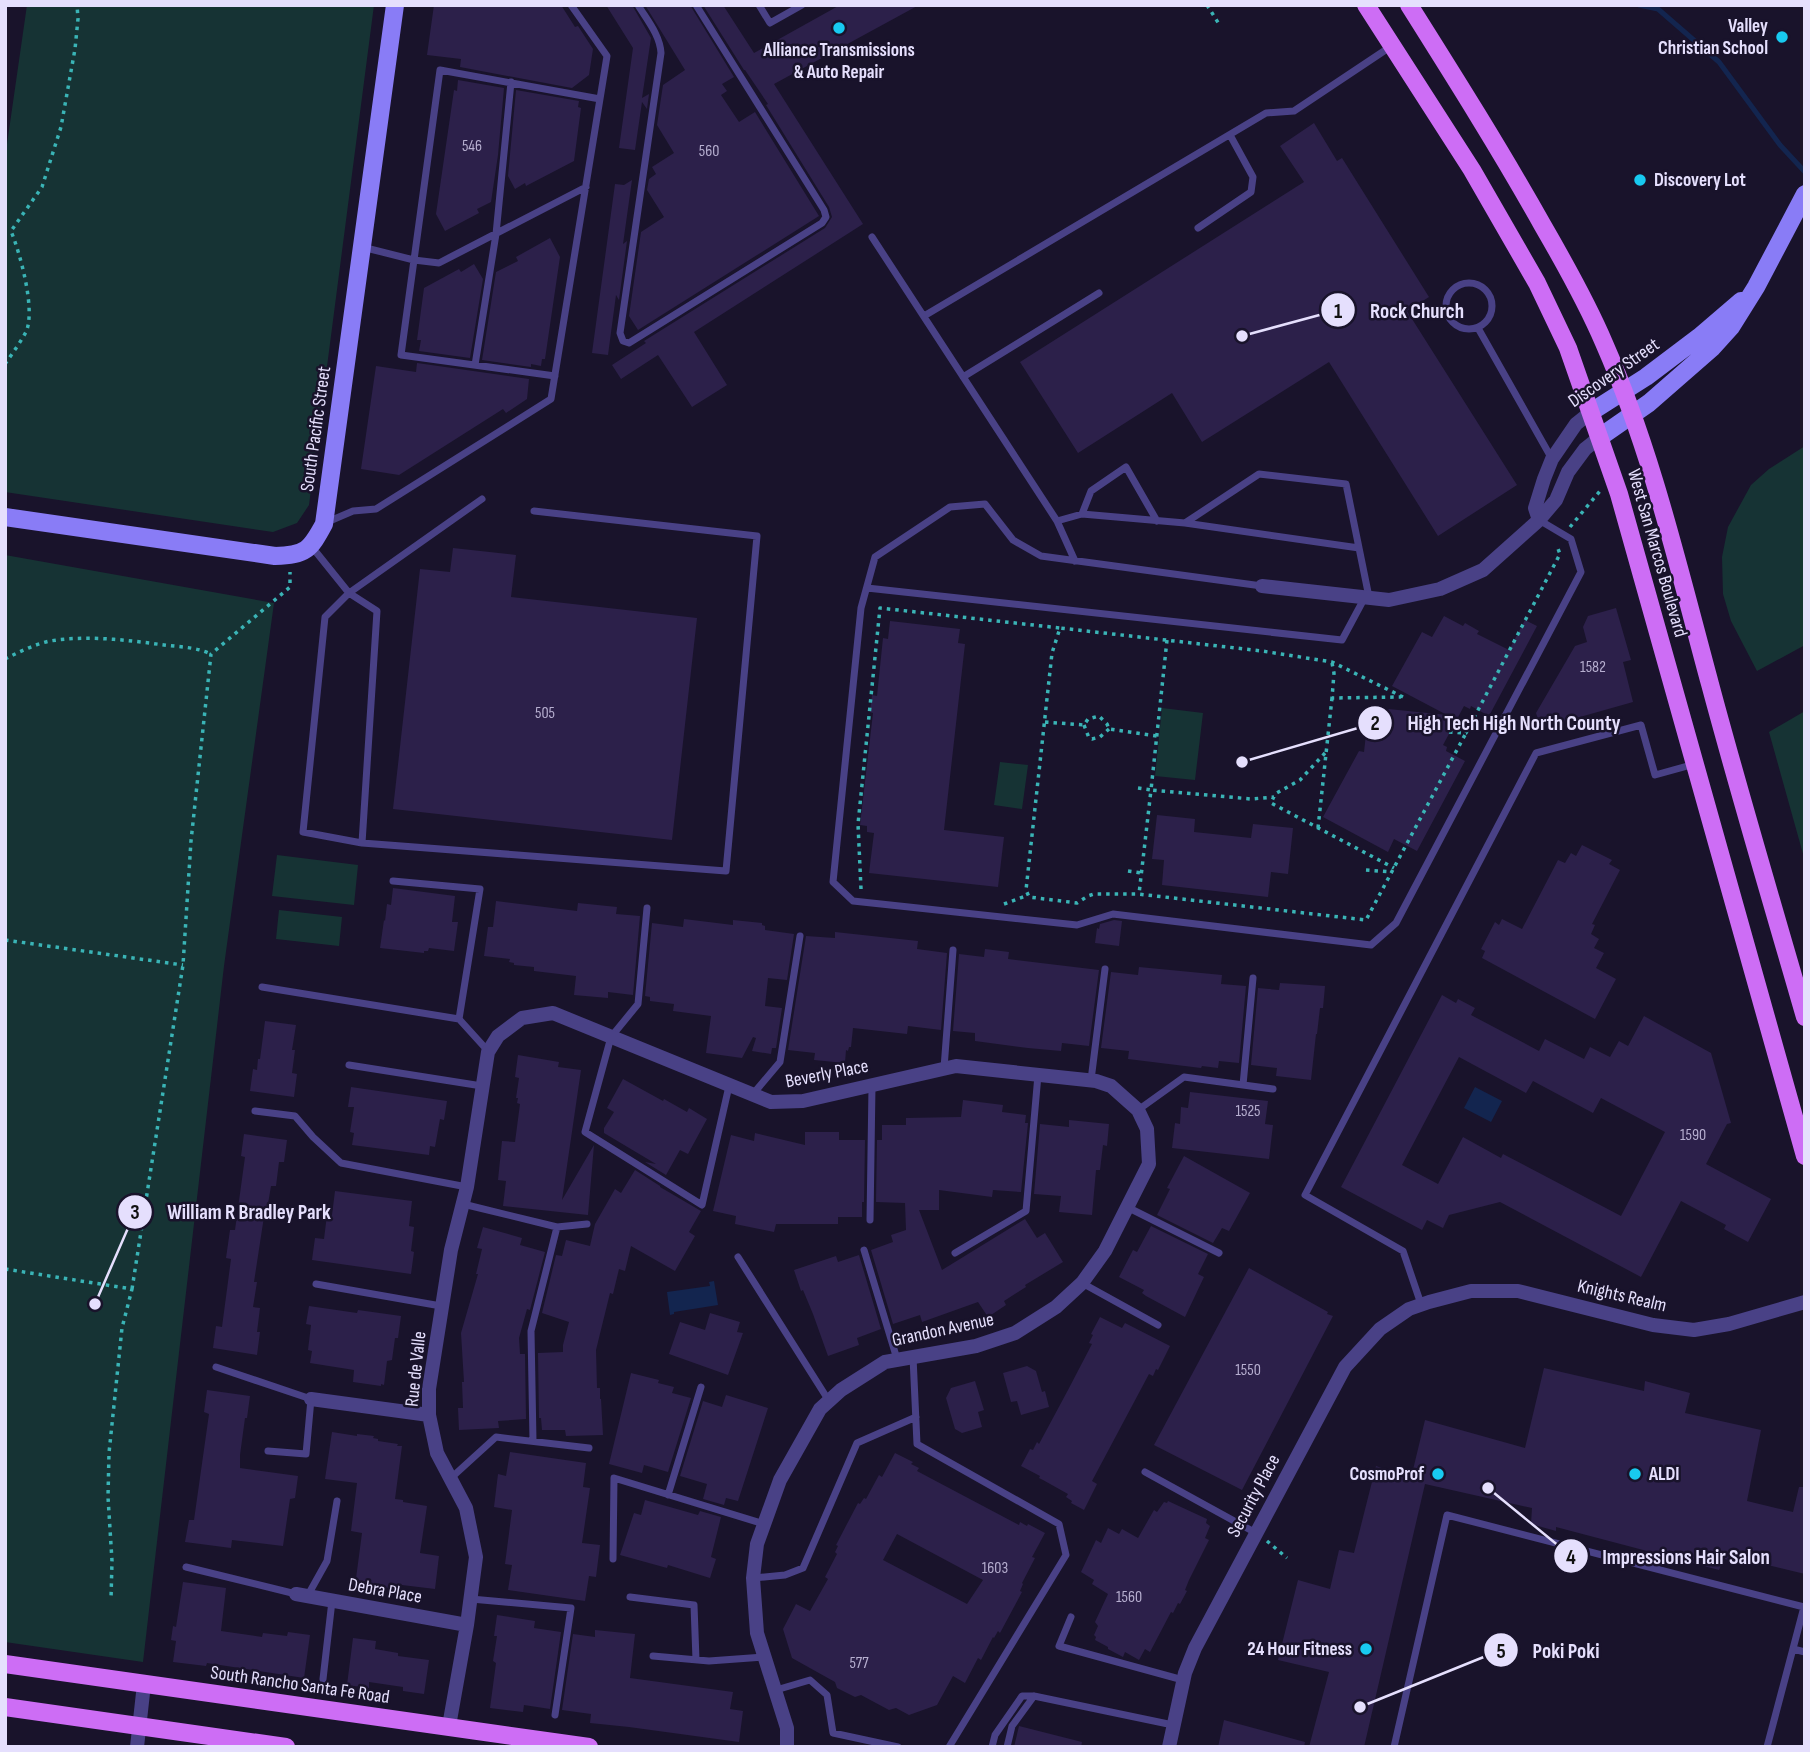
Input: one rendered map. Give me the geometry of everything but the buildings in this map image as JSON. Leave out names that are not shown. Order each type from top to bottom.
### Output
[{"type":"main road","name":"West San Marcos Boulevard","points":[[1366,5],[1472,170],[1537,283],[1568,348],[1619,494],[1805,1156]]},
{"type":"main road","name":"West San Marcos Boulevard","points":[[1409,5],[1514,174],[1603,340],[1632,415],[1675,553],[1734,773],[1805,1017]]},
{"type":"main road","name":"South Rancho Santa Fe Road","points":[[5,1664],[589,1747]]},
{"type":"main road","points":[[5,1707],[286,1747]]},
{"type":"street","name":"South Pacific Street","points":[[312,547],[324,524],[395,5]]},
{"type":"street","name":"Discovery Street","points":[[1262,586],[1389,600],[1440,589],[1483,569],[1539,520],[1556,500],[1568,472],[1585,449],[1649,402],[1712,348],[1731,327],[1756,287],[1802,198]]},
{"type":"street","name":"Discovery Street","points":[[1539,520],[1535,508],[1544,479],[1552,459],[1576,424],[1699,337],[1756,287]]},
{"type":"street","points":[[5,517],[275,556],[291,556],[312,547]]},
{"type":"street","name":"Beverly Place","points":[[488,1052],[498,1036],[522,1018],[553,1013],[771,1102],[803,1101],[956,1066],[1091,1080],[1111,1086],[1138,1110]]},
{"type":"street","name":"Rue de Valle","points":[[449,1726],[477,1557],[466,1508],[437,1453],[429,1415],[429,1389],[451,1250],[467,1187],[488,1052]]},
{"type":"street","name":"Grandon Avenue","points":[[787,1747],[787,1728],[757,1633],[753,1578],[757,1544],[779,1480],[820,1409],[841,1390],[885,1362],[976,1346],[1015,1333],[1056,1307],[1082,1283],[1105,1251],[1149,1164],[1147,1129],[1138,1110]]},
{"type":"street","name":"Knights Realm","points":[[1425,1303],[1471,1291],[1518,1292],[1653,1325],[1694,1330],[1729,1324],[1805,1301]]},
{"type":"street","name":"Security Place","points":[[1169,1747],[1184,1680],[1195,1648],[1345,1367],[1380,1329],[1409,1309],[1425,1303]]},
{"type":"street","points":[[311,1399],[429,1415]]},
{"type":"street","name":"Debra Place","points":[[302,1595],[467,1625]]},
{"type":"street","points":[[137,1747],[144,1684]]},
{"type":"lane","points":[[324,524],[353,511],[376,509],[551,399],[607,55],[571,5]]},
{"type":"lane","points":[[638,5],[660,43],[661,53],[620,332],[623,341],[629,343],[822,223],[826,217],[696,5]]},
{"type":"lane","points":[[759,5],[770,23],[802,5]]},
{"type":"lane","points":[[924,316],[1266,113],[1294,111],[1392,46]]},
{"type":"lane","points":[[555,376],[401,355],[440,70],[600,99]]},
{"type":"lane","points":[[475,365],[496,233],[512,82]]},
{"type":"lane","points":[[1198,228],[1251,192],[1253,177],[1230,135]]},
{"type":"lane","points":[[362,247],[414,260],[439,263],[586,187]]},
{"type":"lane","points":[[872,237],[1057,521],[1075,561]]},
{"type":"lane","points":[[1473,283],[1481,286],[1491,299],[1490,316],[1478,328],[1462,329],[1449,318],[1446,303],[1452,290],[1458,285],[1473,283]]},
{"type":"lane","points":[[963,377],[1100,293]]},
{"type":"lane","points":[[1478,328],[1552,459]]},
{"type":"lane","points":[[1082,514],[1091,491],[1126,467],[1157,521]]},
{"type":"lane","points":[[867,588],[1342,640],[1367,597],[1346,484],[1259,474],[1185,523]]},
{"type":"lane","points":[[482,499],[349,593],[326,617],[303,832],[362,843],[726,871],[757,536],[534,511]]},
{"type":"lane","points":[[1262,586],[1041,556],[1013,540],[985,503],[950,507],[875,557],[861,608],[833,882],[853,901],[1077,925],[1113,914],[1371,945],[1396,923],[1581,572],[1571,539],[1539,520]]},
{"type":"lane","points":[[1057,521],[1082,514],[1185,523],[1359,548]]},
{"type":"lane","points":[[312,547],[349,593],[377,611],[362,843]]},
{"type":"lane","points":[[1425,1303],[1403,1251],[1305,1195],[1536,753],[1641,725],[1655,775],[1695,764]]},
{"type":"lane","points":[[393,881],[480,888],[459,1019]]},
{"type":"lane","points":[[647,908],[638,1004],[611,1037],[585,1132],[702,1205],[729,1086]]},
{"type":"lane","points":[[752,1095],[780,1062],[800,936]]},
{"type":"lane","points":[[944,1069],[953,950]]},
{"type":"lane","points":[[1091,1080],[1105,969]]},
{"type":"lane","points":[[1243,1085],[1253,978]]},
{"type":"lane","points":[[262,987],[459,1019],[488,1052]]},
{"type":"lane","points":[[349,1065],[483,1086]]},
{"type":"lane","points":[[955,1253],[1026,1211],[1038,1075]]},
{"type":"lane","points":[[1138,1110],[1184,1077],[1273,1089]]},
{"type":"lane","points":[[870,1220],[872,1085]]},
{"type":"lane","points":[[255,1111],[295,1116],[341,1163],[467,1187]]},
{"type":"lane","points":[[463,1205],[557,1227],[587,1224]]},
{"type":"lane","points":[[1127,1207],[1219,1253]]},
{"type":"lane","points":[[533,1441],[531,1331],[557,1227]]},
{"type":"lane","points":[[864,1250],[897,1360]]},
{"type":"lane","points":[[738,1257],[829,1401]]},
{"type":"lane","points":[[316,1283],[442,1306]]},
{"type":"lane","points":[[1082,1283],[1158,1325]]},
{"type":"lane","points":[[913,1357],[917,1444],[1059,1524],[1066,1555],[949,1747]]},
{"type":"lane","points":[[216,1367],[311,1399],[306,1454],[268,1451]]},
{"type":"lane","points":[[668,1495],[701,1387]]},
{"type":"lane","points":[[753,1578],[785,1575],[803,1569],[857,1443],[916,1417]]},
{"type":"lane","points":[[451,1479],[496,1437],[589,1448]]},
{"type":"lane","points":[[1146,1472],[1256,1533]]},
{"type":"lane","points":[[613,1559],[614,1478],[764,1524]]},
{"type":"lane","points":[[186,1567],[302,1595],[327,1561],[337,1501]]},
{"type":"lane","points":[[1394,1747],[1447,1515],[1804,1606],[1767,1747]]},
{"type":"lane","points":[[630,1597],[694,1605],[696,1660]]},
{"type":"lane","points":[[471,1599],[571,1608],[555,1715]]},
{"type":"lane","points":[[323,1679],[332,1601]]},
{"type":"lane","points":[[1071,1617],[1059,1646],[1184,1680]]},
{"type":"lane","points":[[1793,1649],[1805,1652]]},
{"type":"lane","points":[[653,1657],[709,1661],[765,1657]]},
{"type":"lane","points":[[776,1690],[810,1680],[827,1695],[833,1733],[898,1747]]},
{"type":"lane","points":[[992,1747],[995,1735],[1022,1696],[1034,1696],[1173,1726]]},
{"type":"lane","points":[[1006,1747],[1012,1726],[1034,1696]]},
{"type":"path","points":[[5,364],[27,330],[29,310],[19,251],[11,231],[42,187],[61,127],[75,49],[78,19],[76,5]]},
{"type":"path","points":[[1207,5],[1219,24]]},
{"type":"path","points":[[1060,628],[1052,653],[1044,722],[1026,890],[1029,897],[1077,902],[1094,894],[1139,894],[1366,920],[1560,554],[1553,542],[1564,534],[1600,491]]},
{"type":"path","points":[[111,1599],[109,1453],[122,1328],[132,1289],[183,965],[191,841],[211,654],[290,587],[291,556]]},
{"type":"path","points":[[873,890],[860,889],[858,824],[880,608],[1262,651],[1332,662],[1403,697],[1332,698]]},
{"type":"path","points":[[980,619],[981,612]]},
{"type":"path","points":[[5,659],[49,642],[85,639],[202,649],[211,654]]},
{"type":"path","points":[[1139,894],[1167,640]]},
{"type":"path","points":[[1318,829],[1332,698],[1332,662]]},
{"type":"path","points":[[1084,725],[1088,719],[1099,716],[1109,729]]},
{"type":"path","points":[[1044,722],[1084,725]]},
{"type":"path","points":[[1084,725],[1089,738],[1092,739],[1100,737],[1109,729],[1157,736]]},
{"type":"path","points":[[1449,732],[1466,733]]},
{"type":"path","points":[[1325,753],[1300,780],[1275,794],[1271,803],[1393,870]]},
{"type":"path","points":[[1138,788],[1251,799],[1274,797]]},
{"type":"path","points":[[1366,870],[1393,870]]},
{"type":"path","points":[[1128,872],[1141,873]]},
{"type":"path","points":[[1000,906],[1028,895]]},
{"type":"path","points":[[5,940],[183,965]]},
{"type":"path","points":[[5,1269],[132,1289]]},
{"type":"path","points":[[1256,1533],[1287,1558]]},
{"type":"green space","points":[[27,5],[374,5],[309,505],[297,523],[273,532],[5,492],[5,158]]},
{"type":"green space","points":[[1805,446],[1805,645],[1757,671],[1731,621],[1723,594],[1722,557],[1728,527],[1751,485],[1769,469]]},
{"type":"green space","points":[[5,555],[274,603],[224,966],[143,1662],[5,1642]]},
{"type":"green space","points":[[1162,708],[1203,713],[1195,780],[1155,776]]},
{"type":"green space","points":[[1805,711],[1805,861],[1769,732]]},
{"type":"green space","points":[[1000,762],[1028,765],[1022,809],[994,805]]},
{"type":"green space","points":[[277,855],[358,865],[354,905],[272,896]]},
{"type":"green space","points":[[279,910],[342,917],[339,946],[276,939]]},
{"type":"water","points":[[1475,1087],[1502,1101],[1491,1122],[1464,1108]]},
{"type":"water","points":[[714,1281],[718,1305],[674,1312],[670,1315],[667,1292],[710,1286],[709,1282]]},
{"type":"waterway","points":[[1639,5],[1658,9],[1719,62],[1780,145],[1805,172]]},
{"type":"place","name":"Alliance Transmissions & Auto Repair","points":[[839,28]]},
{"type":"place","name":"Valley Christian School","points":[[1782,37]]},
{"type":"place","name":"Discovery Lot","points":[[1640,180]]},
{"type":"place","name":"Rock Church","points":[[1242,336]]},
{"type":"place","name":"High Tech High North County","points":[[1242,762]]},
{"type":"place","name":"William R Bradley Park","points":[[95,1304]]},
{"type":"place","name":"CosmoProf","points":[[1438,1474]]},
{"type":"place","name":"ALDI","points":[[1635,1474]]},
{"type":"place","name":"Impressions Hair Salon","points":[[1488,1488]]},
{"type":"place","name":"24 Hour Fitness","points":[[1366,1649]]},
{"type":"place","name":"Poki Poki","points":[[1360,1707]]}]
